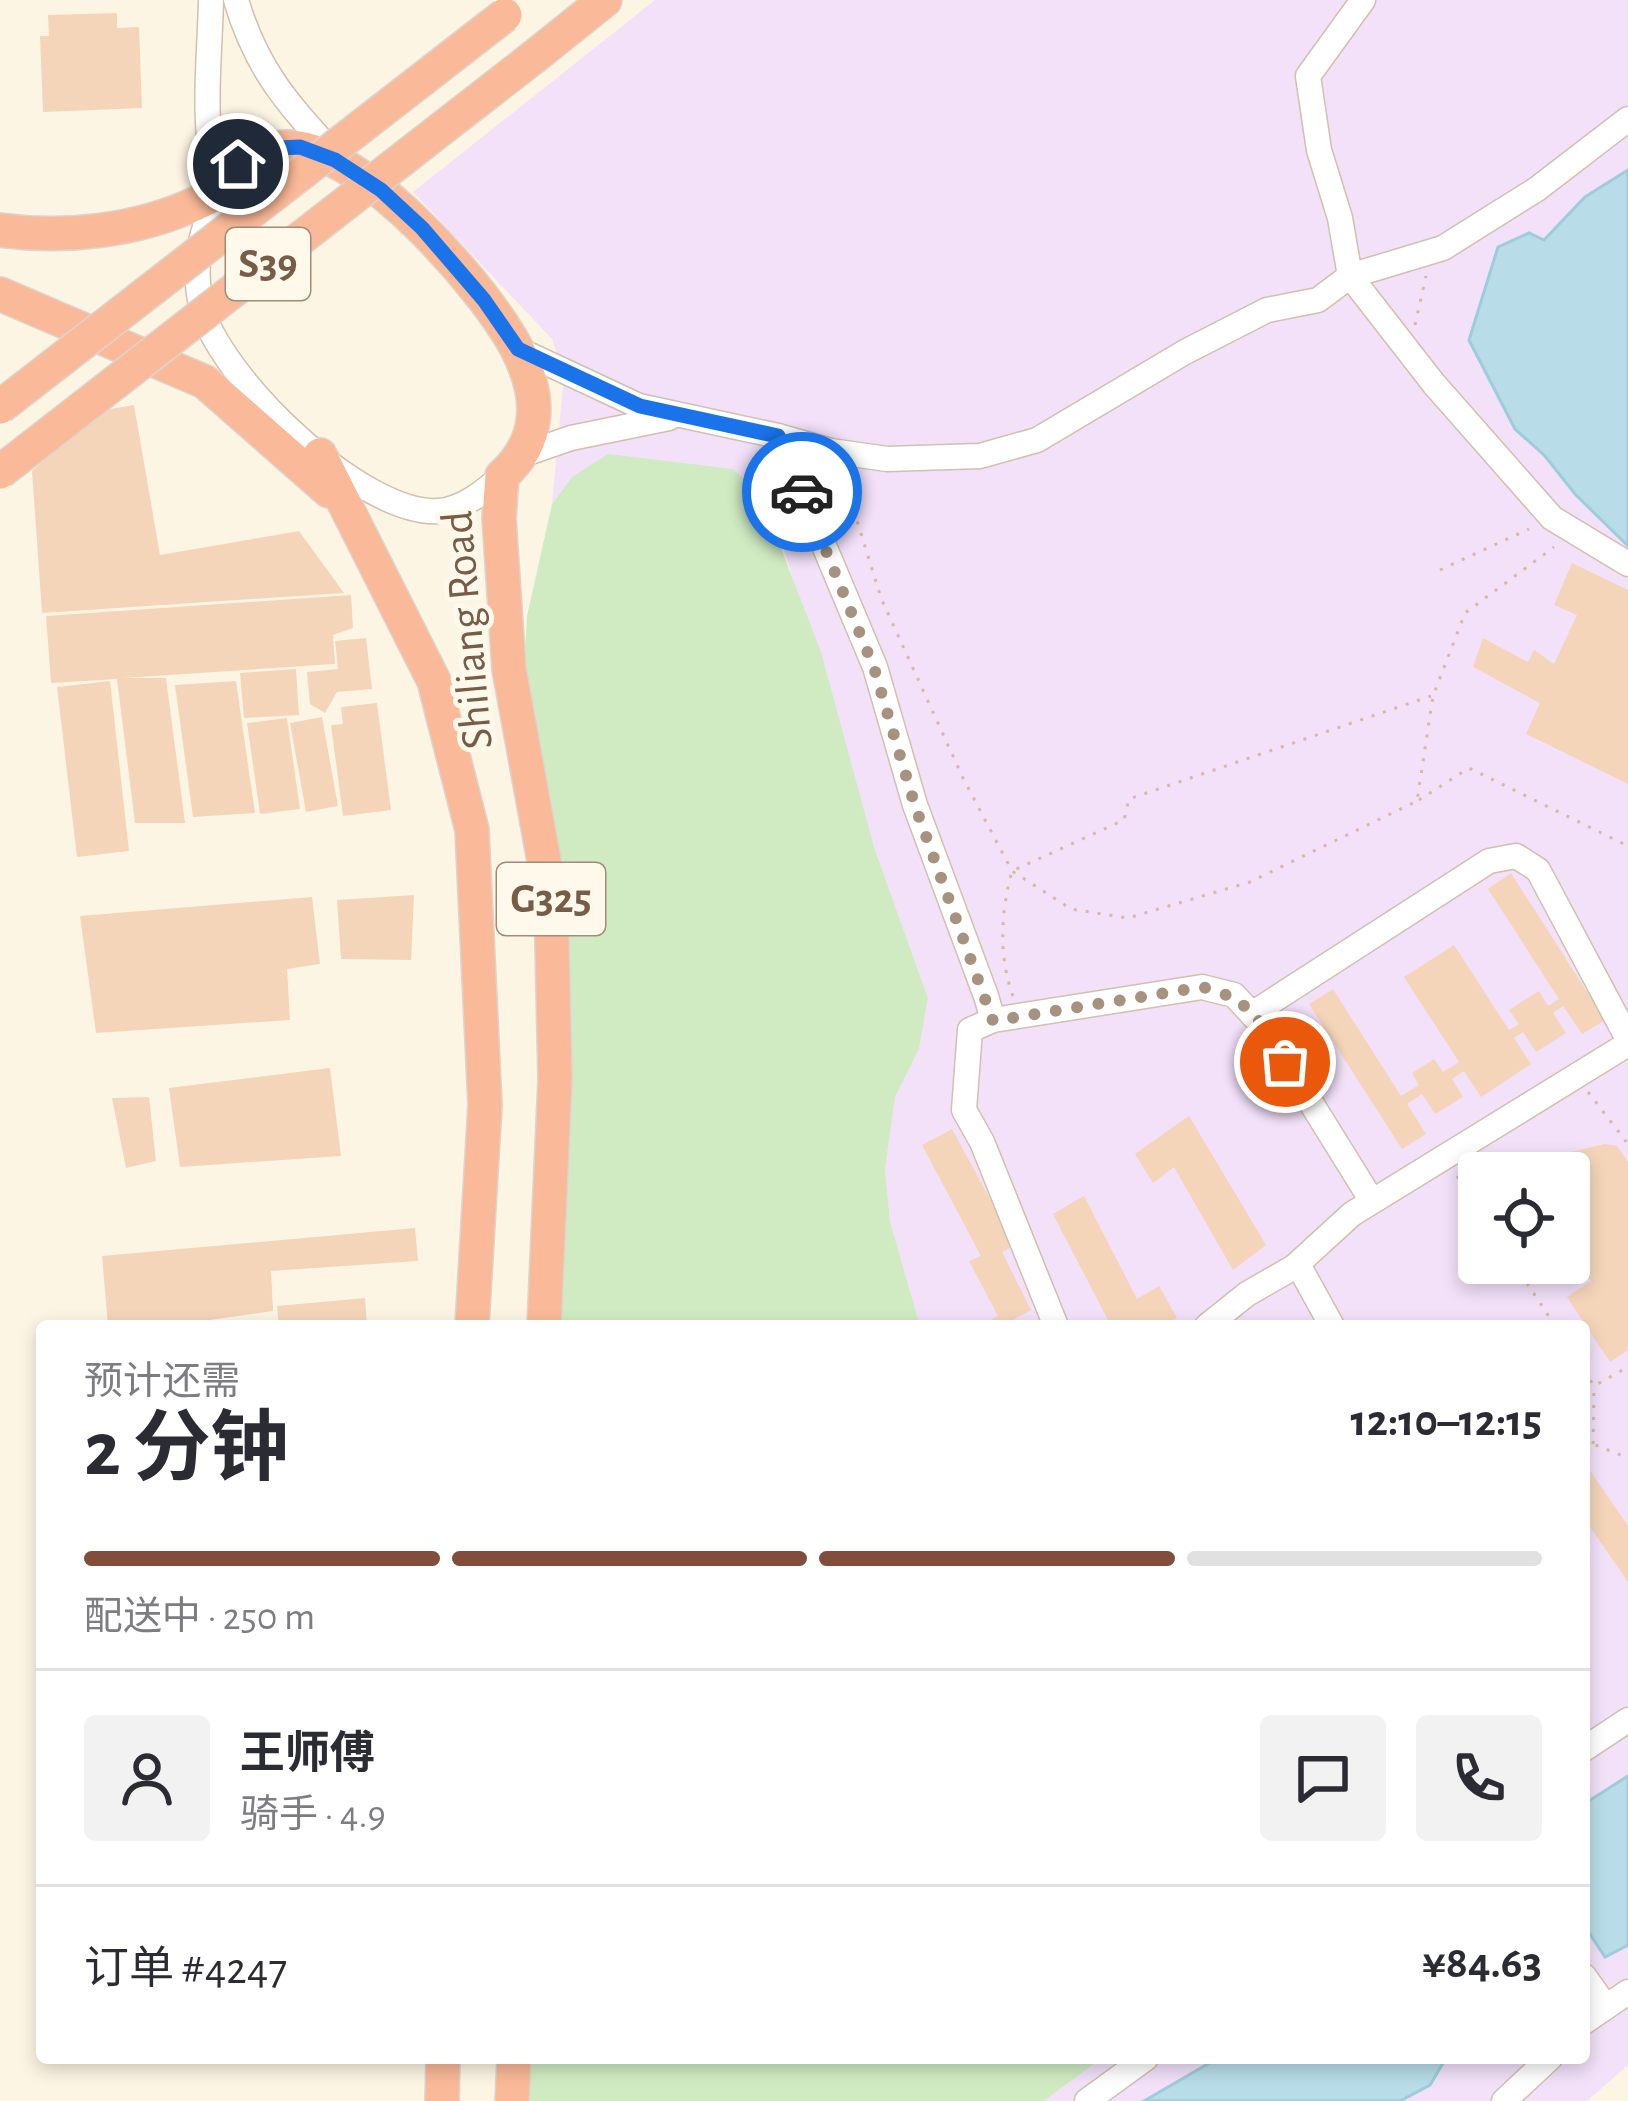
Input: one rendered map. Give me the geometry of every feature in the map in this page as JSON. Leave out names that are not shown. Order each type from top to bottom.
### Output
[{"type":"highway","name":"S39","points":[[0,472],[605,0]]},
{"type":"highway","name":"S39","points":[[0,407],[514,8]]},
{"type":"highway","name":"Shiliang Road","points":[[0,230],[67,233],[128,226],[178,212],[220,191],[238,164],[278,148],[300,147],[344,166],[381,190],[422,228],[484,300],[518,349],[532,384],[536,413],[532,438],[512,466],[499,518],[507,651],[551,899],[555,1079],[544,1320]]},
{"type":"highway","name":"Shiliang Road","points":[[0,294],[206,382],[348,507],[434,681],[472,830],[485,1106],[472,1320]]},
{"type":"highway","points":[[206,382],[266,403]]},
{"type":"highway","points":[[320,455],[348,507]]},
{"type":"highway","points":[[442,2101],[443,2064]]},
{"type":"highway","points":[[512,2101],[514,2064]]},
{"type":"street","points":[[212,0],[209,140],[220,191],[204,228],[197,268],[201,304],[210,332],[226,357],[320,455],[368,491],[426,512],[445,511],[461,505],[512,466],[571,438],[683,417]]},
{"type":"street","points":[[236,0],[274,88],[344,166]]},
{"type":"street","points":[[1363,0],[1308,76],[1318,150],[1340,218],[1350,276],[1552,518],[1628,565]]},
{"type":"street","points":[[518,349],[592,387],[683,417],[887,459],[980,457],[1037,440],[1267,310],[1318,300],[1350,276],[1432,251],[1538,189],[1628,118]]},
{"type":"street","points":[[778,436],[874,668],[915,806],[993,1021]]},
{"type":"street","points":[[1214,1320],[1247,1294],[1294,1267],[1352,1214],[1628,1041],[1538,870],[1516,856],[1490,860],[1252,1014]]},
{"type":"street","points":[[1054,1320],[982,1142],[964,1110],[970,1030],[993,1021],[1202,987],[1234,994],[1252,1014],[1372,1202]]},
{"type":"street","points":[[1294,1267],[1300,1268],[1329,1320]]},
{"type":"street","points":[[1590,1745],[1628,1720]]},
{"type":"street","points":[[1590,1984],[1606,2007]]},
{"type":"street","points":[[1590,2018],[1628,1991]]},
{"type":"street","points":[[1087,2101],[1138,2064]]},
{"type":"street","points":[[1504,2101],[1544,2064]]},
{"type":"path","points":[[1409,352],[1432,251]]},
{"type":"path","points":[[844,453],[849,495],[881,598],[963,778],[1012,871],[1070,909],[1129,918],[1250,882],[1417,801],[1469,768],[1628,846]]},
{"type":"path","points":[[1440,570],[1552,518]]},
{"type":"path","points":[[1417,801],[1433,696],[1465,613],[1575,532]]},
{"type":"path","points":[[1021,1015],[1009,984],[1004,949],[1002,907],[1012,871],[1124,820],[1129,799],[1433,696]]},
{"type":"path","points":[[1576,1076],[1628,1144]]},
{"type":"path","points":[[1444,1157],[1458,1178]]},
{"type":"path","points":[[1528,1284],[1551,1320]]},
{"type":"path","points":[[1594,1386],[1628,1366]]},
{"type":"path","points":[[1590,1380],[1594,1386],[1593,1444]]},
{"type":"path","points":[[1590,1445],[1628,1458]]},
{"type":"shaded area","points":[[655,0],[1628,0],[1628,2065],[1587,2101],[1044,2101],[1094,2064],[1590,2064],[1590,1320],[918,1320],[890,1221],[885,1170],[895,1096],[919,1049],[928,998],[874,847],[784,550],[761,495],[733,469],[572,477],[552,504],[564,376],[552,339],[413,192]]},
{"type":"green space","points":[[608,454],[733,469],[760,494],[821,652],[874,847],[928,998],[919,1049],[895,1097],[885,1170],[890,1221],[918,1320],[542,1320],[563,986],[524,671],[527,616],[552,504],[572,477]]},
{"type":"green space","points":[[525,2064],[1094,2064],[1044,2101],[524,2101]]},
{"type":"water","points":[[1628,170],[1628,546],[1515,429],[1469,340],[1498,247],[1529,233],[1544,240],[1585,197]]},
{"type":"water","points":[[1628,1776],[1628,1945],[1605,1957],[1590,1934],[1590,1800]]},
{"type":"water","points":[[1208,2064],[1442,2064],[1430,2085],[1400,2101],[1144,2101]]},
{"type":"building","points":[[117,13],[117,28],[139,27],[142,108],[43,112],[40,36],[49,36],[48,15]]},
{"type":"building","points":[[134,405],[160,555],[299,531],[344,593],[42,613],[32,471],[98,411]]},
{"type":"building","points":[[1572,563],[1628,590],[1628,784],[1526,734],[1540,703],[1473,667],[1483,638],[1528,662],[1534,650],[1554,664],[1577,615],[1554,605]]},
{"type":"building","points":[[351,595],[353,628],[333,635],[335,664],[124,678],[166,678],[185,823],[135,823],[117,679],[51,683],[46,616]]},
{"type":"building","points":[[366,638],[372,689],[337,692],[325,713],[310,704],[307,672],[338,669],[335,641]]},
{"type":"building","points":[[296,669],[299,715],[244,718],[240,673]]},
{"type":"building","points":[[110,681],[129,851],[77,857],[57,687]]},
{"type":"building","points":[[236,681],[255,813],[193,817],[175,685]]},
{"type":"building","points":[[377,703],[391,810],[343,816],[331,725],[343,724],[341,707]]},
{"type":"building","points":[[322,717],[338,806],[306,812],[290,723]]},
{"type":"building","points":[[287,718],[300,809],[260,814],[247,723]]},
{"type":"building","points":[[1511,873],[1605,1020],[1582,1034],[1563,1006],[1553,1013],[1566,1033],[1536,1052],[1523,1032],[1514,1038],[1531,1064],[1481,1097],[1464,1071],[1452,1079],[1463,1097],[1435,1114],[1422,1094],[1407,1104],[1426,1134],[1402,1149],[1309,1004],[1333,989],[1401,1096],[1419,1085],[1412,1073],[1434,1059],[1443,1072],[1459,1062],[1404,977],[1454,945],[1509,1030],[1519,1024],[1509,1010],[1539,991],[1548,1006],[1559,999],[1488,889]]},
{"type":"building","points":[[414,895],[411,960],[341,959],[337,900]]},
{"type":"building","points":[[312,897],[320,964],[287,969],[290,1020],[96,1033],[80,916]]},
{"type":"building","points":[[330,1068],[341,1156],[180,1167],[169,1088]]},
{"type":"building","points":[[149,1097],[156,1161],[126,1168],[112,1098]]},
{"type":"building","points":[[1189,1116],[1266,1245],[1233,1270],[1174,1167],[1153,1183],[1135,1154]]},
{"type":"building","points":[[952,1129],[1015,1245],[1002,1252],[1031,1310],[1013,1320],[991,1320],[998,1316],[969,1261],[981,1256],[922,1145]]},
{"type":"building","points":[[1605,1144],[1617,1146],[1628,1162],[1628,1350],[1610,1362],[1590,1332],[1590,1320],[1582,1320],[1567,1297],[1591,1281],[1590,1152],[1570,1152]]},
{"type":"building","points":[[1084,1196],[1137,1299],[1159,1286],[1177,1318],[1108,1320],[1053,1214]]},
{"type":"building","points":[[415,1228],[418,1261],[271,1271],[273,1311],[209,1320],[107,1320],[102,1256]]},
{"type":"building","points":[[365,1298],[367,1320],[278,1320],[277,1306]]},
{"type":"building","points":[[1590,1471],[1628,1526],[1628,1582],[1590,1527]]},
{"type":"way so far","points":[[802,492],[874,668],[915,806],[993,1021],[1202,987],[1234,994],[1264,1027],[1285,1062]]},
{"type":"route","points":[[238,164],[278,148],[300,147],[335,160],[381,190],[422,228],[484,300],[518,349],[640,406],[778,436],[802,492]]}]
